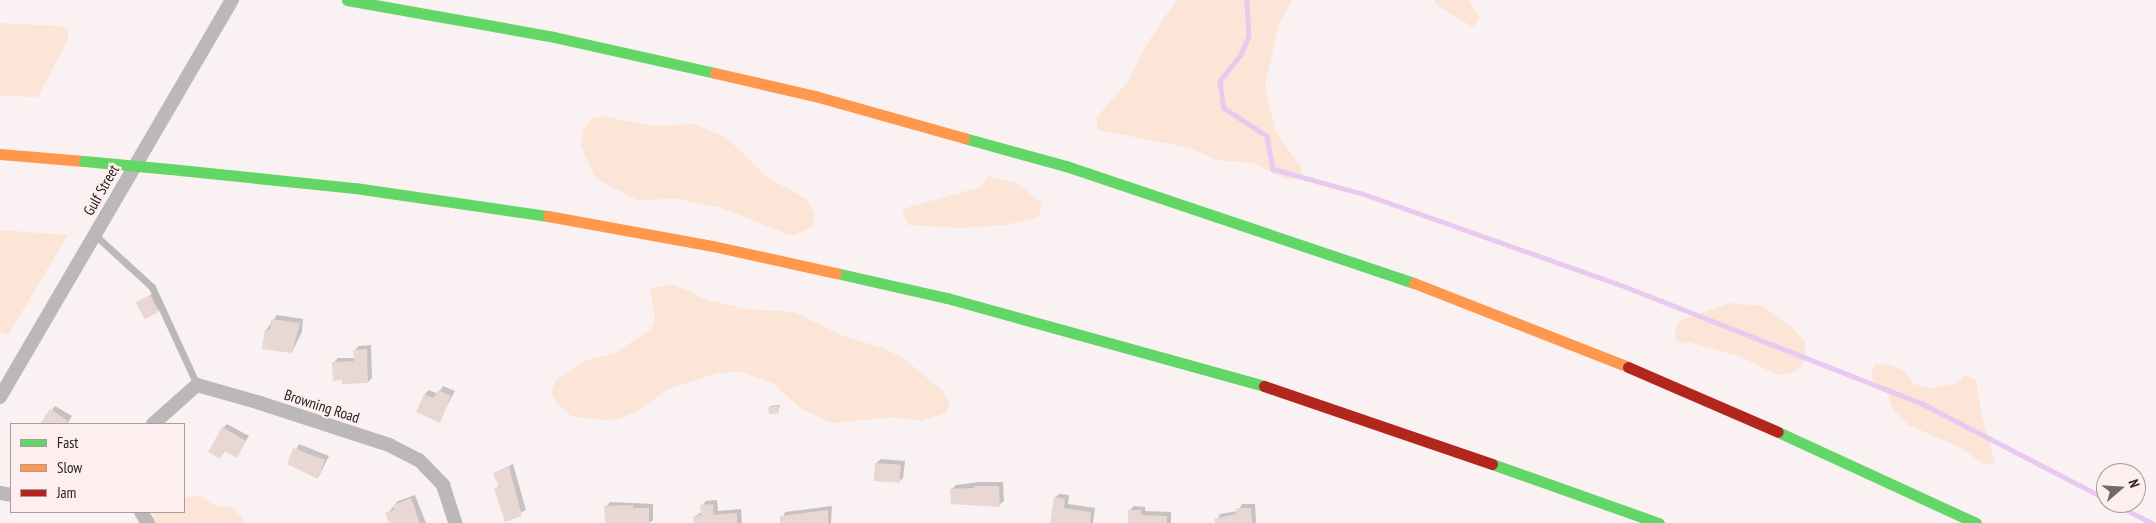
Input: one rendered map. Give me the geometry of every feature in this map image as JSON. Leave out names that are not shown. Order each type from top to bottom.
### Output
[{"type":"highway","points":[[347,0],[554,37],[815,96],[1049,161],[1208,212],[1431,289],[1609,359],[1788,436],[1976,523]]},
{"type":"highway","points":[[0,154],[355,188],[551,217],[722,248],[930,294],[1205,367],[1350,413],[1659,523]]},
{"type":"street","name":"Gulf Street","points":[[0,397],[232,0]]},
{"type":"street","points":[[154,423],[197,385]]},
{"type":"street","name":"Browning Road","points":[[197,385],[260,403],[403,451],[439,479],[455,523]]},
{"type":"lane","points":[[95,235],[152,287],[197,385]]},
{"type":"shaded area","points":[[1176,0],[1292,0],[1279,23],[1265,85],[1276,132],[1301,167],[1302,177],[1287,180],[1253,163],[1216,160],[1190,148],[1098,130],[1096,118],[1129,80],[1145,47]]},
{"type":"shaded area","points":[[1434,0],[1469,0],[1480,18],[1473,27],[1439,7]]},
{"type":"shaded area","points":[[0,23],[62,26],[68,30],[68,39],[38,97],[0,96]]},
{"type":"shaded area","points":[[602,116],[652,126],[695,124],[727,138],[768,178],[807,199],[815,216],[813,227],[794,235],[787,234],[719,207],[676,199],[637,200],[595,178],[581,146],[583,130],[591,119]]},
{"type":"shaded area","points":[[988,176],[1017,183],[1042,203],[1039,217],[1005,225],[962,228],[908,225],[902,209],[980,187]]},
{"type":"shaded area","points":[[0,230],[68,235],[8,335],[0,332]]},
{"type":"shaded area","points":[[673,284],[707,300],[747,309],[794,312],[843,336],[883,348],[903,358],[943,391],[950,405],[946,413],[921,421],[894,417],[832,423],[801,409],[773,383],[741,372],[718,373],[668,389],[635,413],[611,421],[571,416],[556,403],[552,392],[555,381],[584,361],[615,353],[651,329],[655,319],[650,289]]},
{"type":"shaded area","points":[[1730,303],[1763,306],[1793,328],[1805,342],[1805,362],[1797,371],[1777,375],[1741,357],[1688,342],[1681,344],[1675,338],[1676,326],[1681,320]]},
{"type":"shaded area","points":[[1876,364],[1891,365],[1904,371],[1914,384],[1930,388],[1957,383],[1964,375],[1976,380],[1982,416],[1995,462],[1985,465],[1959,447],[1908,425],[1893,409],[1887,391],[1874,381],[1871,373]]},
{"type":"shaded area","points":[[201,496],[213,505],[234,508],[246,523],[156,523],[153,519],[154,513],[185,513],[185,497]]},
{"type":"building","points":[[150,295],[159,312],[145,319],[136,303]]},
{"type":"building","points":[[271,319],[300,323],[292,353],[262,349],[265,329],[270,330]]},
{"type":"building","points":[[367,349],[368,383],[342,384],[342,380],[333,381],[332,362],[354,361],[353,350]]},
{"type":"building","points":[[438,390],[451,396],[440,423],[416,412],[424,394],[434,398]]},
{"type":"building","points":[[778,406],[779,413],[769,414],[768,407]]},
{"type":"building","points":[[50,409],[68,421],[67,423],[41,423]]},
{"type":"building","points":[[222,427],[246,441],[237,458],[224,451],[220,459],[208,452]]},
{"type":"building","points":[[293,448],[325,460],[318,479],[287,464]]},
{"type":"building","points":[[875,463],[901,465],[900,483],[874,481]]},
{"type":"building","points":[[509,467],[522,516],[505,522],[494,489],[499,487],[493,473]]},
{"type":"building","points":[[974,486],[999,486],[1000,507],[951,504],[950,489],[974,488]]},
{"type":"building","points":[[1054,497],[1065,499],[1064,508],[1091,512],[1090,523],[1050,523]]},
{"type":"building","points":[[411,498],[420,523],[389,523],[385,513],[394,510],[393,505]]},
{"type":"building","points":[[713,504],[714,515],[737,513],[737,523],[694,523],[693,516],[701,515],[700,505]]},
{"type":"building","points":[[633,505],[633,508],[649,508],[649,523],[605,523],[604,506]]},
{"type":"building","points":[[1236,508],[1251,508],[1252,523],[1215,523],[1214,519],[1236,514]]},
{"type":"building","points":[[828,510],[828,523],[780,523],[780,516]]},
{"type":"building","points":[[1128,510],[1141,510],[1141,515],[1167,516],[1167,523],[1128,523]]},
{"type":"waterway","points":[[1247,0],[1249,36],[1241,55],[1220,81],[1224,108],[1267,136],[1273,169],[1364,194],[1616,283],[1923,404],[2096,494]]},
{"type":"waterway","points":[[2132,513],[2152,523]]},
{"type":"traffic: fast","points":[[347,0],[554,37],[715,73]]},
{"type":"traffic: fast","points":[[964,138],[1066,166],[1414,283]]},
{"type":"traffic: fast","points":[[84,161],[170,169]]},
{"type":"traffic: fast","points":[[170,169],[355,188],[548,216]]},
{"type":"traffic: fast","points":[[836,273],[947,298],[1264,386]]},
{"type":"traffic: fast","points":[[1778,432],[1976,523]]},
{"type":"traffic: fast","points":[[1492,464],[1659,523]]},
{"type":"traffic: slow","points":[[715,73],[815,96],[964,138]]},
{"type":"traffic: slow","points":[[0,154],[84,161]]},
{"type":"traffic: slow","points":[[548,216],[713,246],[836,273]]},
{"type":"traffic: slow","points":[[1414,283],[1628,367]]},
{"type":"traffic: jam","points":[[1628,367],[1778,432]]},
{"type":"traffic: jam","points":[[1264,386],[1492,464]]}]
